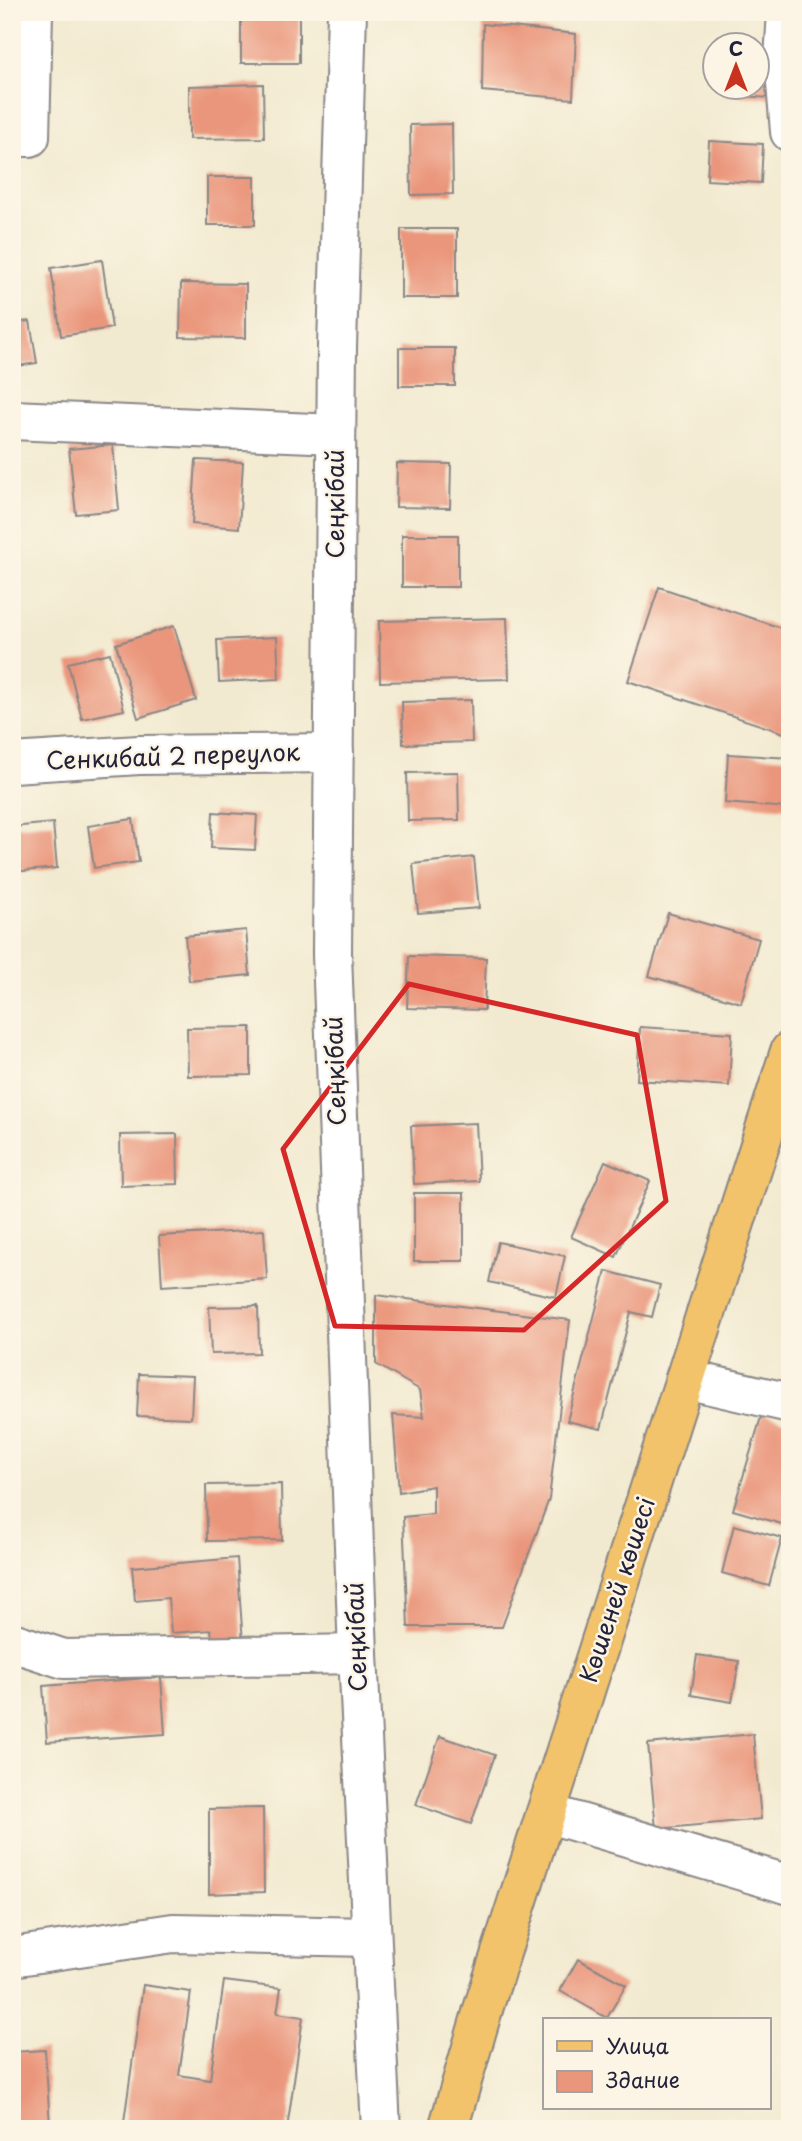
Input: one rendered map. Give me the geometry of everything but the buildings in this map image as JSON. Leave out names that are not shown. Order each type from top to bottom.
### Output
[{"type":"main road","name":"Көшеней көшесі","points":[[448,2129],[546,1813],[790,1051]]},
{"type":"street","points":[[12,136],[30,137],[33,12]]},
{"type":"street","name":"Сеңкібай","points":[[347,12],[336,434],[332,954],[358,1654],[380,2129]]},
{"type":"street","points":[[788,12],[784,59],[790,132]]},
{"type":"street","points":[[12,420],[336,434]]},
{"type":"street","name":"Сенкибай 2 переулок","points":[[12,763],[139,755],[334,752]]},
{"type":"street","points":[[685,1379],[790,1403]]},
{"type":"street","points":[[12,1642],[64,1660],[358,1654]]},
{"type":"street","points":[[546,1813],[790,1885]]},
{"type":"street","points":[[12,1957],[173,1933],[370,1937]]},
{"type":"highlighted area","points":[[409,984],[637,1035],[666,1201],[524,1330],[335,1326],[283,1149]]}]
